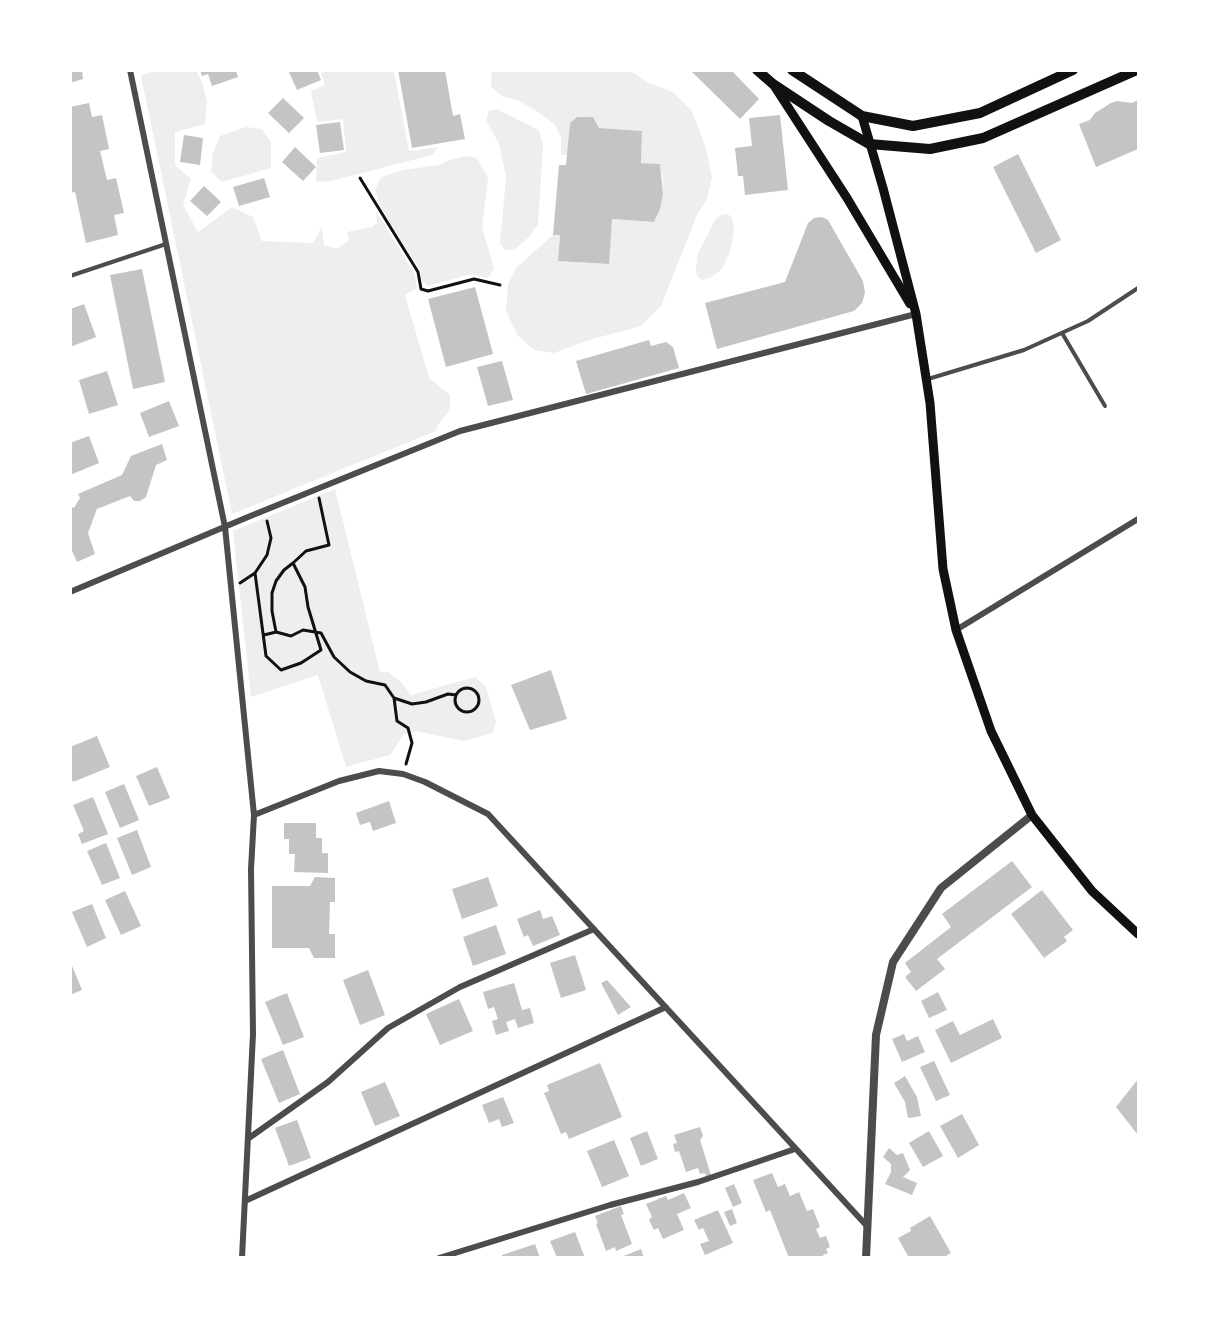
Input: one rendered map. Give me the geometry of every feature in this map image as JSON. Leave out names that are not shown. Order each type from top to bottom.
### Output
[{"type":"main road","points":[[757,70],[773,84],[829,122],[869,144],[930,149],[983,138],[1137,70]]},
{"type":"main road","points":[[792,70],[862,116],[913,126],[980,113],[1073,70]]},
{"type":"main road","points":[[773,84],[848,198],[916,314]]},
{"type":"main road","points":[[862,116],[884,188],[916,314],[930,404],[943,569],[956,630],[991,731],[1032,815],[1092,891],[1138,934]]},
{"type":"street","points":[[130,70],[225,527],[254,814],[251,869],[253,1034],[242,1257]]},
{"type":"street","points":[[70,592],[460,431],[916,314]]},
{"type":"street","points":[[956,630],[1138,519]]},
{"type":"street","points":[[254,814],[339,781],[379,771],[403,774],[425,782],[488,814],[866,1225]]},
{"type":"street","points":[[866,1257],[876,1035],[893,962],[941,888],[1032,815]]},
{"type":"street","points":[[249,1138],[328,1082],[388,1028],[460,987],[594,929]]},
{"type":"street","points":[[245,1200],[666,1007]]},
{"type":"street","points":[[439,1257],[610,1205],[698,1182],[795,1149]]},
{"type":"lane","points":[[70,276],[166,244]]},
{"type":"lane","points":[[927,380],[1024,350],[1088,321],[1138,288]]},
{"type":"lane","points":[[1062,333],[1105,406]]},
{"type":"path","points":[[360,178],[418,272],[421,289],[428,291],[474,279],[500,285]]},
{"type":"path","points":[[276,632],[272,611],[272,593],[276,581],[284,570],[306,551],[329,545],[317,489]]},
{"type":"path","points":[[231,586],[243,582],[255,573],[267,555],[271,538],[265,510]]},
{"type":"path","points":[[255,573],[266,656],[281,670],[301,663],[321,650],[308,607],[305,587],[293,563]]},
{"type":"path","points":[[264,634],[276,632],[291,636],[303,630],[321,633],[334,657],[350,672],[366,681],[385,686],[394,698],[397,721],[408,728],[412,743],[403,774]]},
{"type":"path","points":[[394,698],[412,704],[426,702],[448,694],[456,695],[465,687],[473,689],[479,698],[478,706],[468,713],[460,710],[455,703],[456,695]]},
{"type":"shaded area","points":[[153,71],[196,71],[202,82],[207,101],[205,124],[175,132],[175,165],[191,179],[183,205],[198,232],[232,207],[253,217],[262,241],[313,243],[322,227],[324,245],[337,249],[349,240],[347,232],[372,227],[377,223],[376,211],[414,272],[417,288],[405,295],[429,378],[450,395],[450,410],[436,431],[232,514],[141,76]]},
{"type":"shaded area","points":[[325,71],[394,71],[409,151],[439,147],[432,155],[331,181],[316,182],[317,158],[346,152],[343,119],[317,122],[311,91],[325,85],[321,73]]},
{"type":"shaded area","points":[[492,71],[631,71],[647,82],[673,92],[692,111],[706,148],[712,177],[707,199],[697,215],[661,306],[641,326],[589,340],[554,353],[534,350],[517,335],[506,310],[508,285],[516,268],[553,235],[560,235],[558,261],[608,264],[612,219],[654,222],[660,209],[663,179],[660,165],[641,163],[642,131],[599,128],[593,118],[577,117],[570,123],[567,155],[561,155],[561,137],[555,125],[538,112],[519,101],[502,96],[491,87]]},
{"type":"shaded area","points":[[497,109],[539,130],[543,145],[538,224],[528,238],[514,250],[505,250],[500,244],[506,177],[499,144],[486,120],[489,111]]},
{"type":"shaded area","points":[[246,127],[262,129],[271,142],[271,168],[222,182],[211,172],[213,153],[220,136]]},
{"type":"shaded area","points":[[466,156],[477,158],[488,178],[482,227],[494,268],[488,278],[472,274],[428,286],[421,280],[421,272],[380,206],[375,190],[381,177],[403,170],[439,165]]},
{"type":"shaded area","points":[[726,214],[731,216],[734,231],[730,252],[722,269],[710,278],[702,280],[697,276],[698,253],[715,220]]},
{"type":"shaded area","points":[[335,489],[380,672],[388,672],[401,682],[411,695],[475,677],[486,687],[496,722],[493,733],[463,741],[416,731],[403,735],[390,755],[346,767],[318,675],[251,697],[233,531]]},
{"type":"building","points":[[70,70],[82,70],[83,79],[70,83]]},
{"type":"building","points":[[200,70],[236,70],[238,77],[212,86],[208,74],[202,76]]},
{"type":"building","points":[[291,70],[317,70],[321,80],[297,90],[289,72]]},
{"type":"building","points":[[398,70],[445,70],[453,116],[460,114],[465,139],[412,148]]},
{"type":"building","points":[[690,70],[731,70],[759,99],[740,119]]},
{"type":"building","points":[[283,98],[304,118],[289,133],[268,113]]},
{"type":"building","points":[[1138,100],[1138,149],[1096,167],[1079,124],[1090,120],[1095,113],[1111,103],[1117,101],[1132,103]]},
{"type":"building","points":[[89,103],[92,117],[102,115],[109,149],[100,151],[107,180],[116,178],[124,213],[114,215],[118,235],[86,243],[75,192],[70,193],[70,107]]},
{"type":"building","points":[[780,115],[788,190],[745,195],[743,176],[738,176],[735,148],[752,146],[749,118]]},
{"type":"building","points":[[577,117],[593,117],[599,128],[642,131],[641,163],[660,164],[663,194],[654,222],[612,219],[609,264],[558,261],[560,235],[553,235],[559,165],[566,165],[570,123]]},
{"type":"building","points":[[340,122],[344,150],[320,153],[316,125]]},
{"type":"building","points":[[184,135],[203,138],[200,165],[180,162]]},
{"type":"building","points":[[295,147],[316,167],[303,181],[282,162]]},
{"type":"building","points":[[1018,154],[1061,240],[1036,253],[993,167]]},
{"type":"building","points":[[264,178],[270,197],[239,206],[233,187]]},
{"type":"building","points":[[204,186],[221,202],[207,216],[190,201]]},
{"type":"building","points":[[822,217],[828,220],[863,281],[865,293],[862,303],[854,311],[717,349],[705,303],[785,282],[808,223],[814,218]]},
{"type":"building","points":[[142,269],[165,382],[133,389],[110,275]]},
{"type":"building","points":[[475,287],[493,354],[446,367],[428,299]]},
{"type":"building","points":[[84,304],[96,337],[70,347],[70,309]]},
{"type":"building","points":[[649,340],[651,346],[666,342],[673,347],[679,368],[586,394],[576,361]]},
{"type":"building","points":[[502,361],[513,400],[488,406],[477,367]]},
{"type":"building","points":[[107,371],[118,405],[89,414],[79,380]]},
{"type":"building","points":[[169,401],[179,426],[149,437],[140,413]]},
{"type":"building","points":[[89,436],[99,463],[70,475],[70,443]]},
{"type":"building","points":[[162,444],[167,460],[156,465],[146,497],[140,501],[134,501],[130,496],[97,509],[88,533],[95,554],[77,562],[70,546],[70,506],[74,508],[80,498],[78,494],[122,475],[131,456]]},
{"type":"building","points":[[551,670],[567,719],[530,730],[511,685]]},
{"type":"building","points":[[97,736],[110,767],[73,782],[70,775],[70,747]]},
{"type":"building","points":[[157,767],[170,798],[149,806],[136,776]]},
{"type":"building","points":[[124,784],[139,820],[120,828],[105,792]]},
{"type":"building","points":[[93,797],[108,834],[82,844],[78,834],[84,831],[73,805]]},
{"type":"building","points":[[389,801],[396,823],[373,831],[370,822],[360,825],[356,813]]},
{"type":"building","points":[[284,823],[316,823],[316,838],[322,838],[322,853],[328,853],[328,873],[294,872],[295,854],[289,854],[289,839],[284,839]]},
{"type":"building","points":[[137,830],[151,867],[132,875],[117,838]]},
{"type":"building","points":[[106,843],[120,878],[102,885],[87,851]]},
{"type":"building","points":[[1012,861],[1032,887],[937,959],[945,969],[916,991],[905,977],[911,972],[905,963],[951,927],[942,914]]},
{"type":"building","points":[[315,877],[335,878],[335,902],[330,902],[329,934],[335,934],[335,958],[314,958],[309,948],[272,948],[272,886],[310,886]]},
{"type":"building","points":[[488,877],[498,906],[462,919],[452,889]]},
{"type":"building","points":[[1042,890],[1073,930],[1064,937],[1067,941],[1044,958],[1011,914]]},
{"type":"building","points":[[125,891],[141,926],[121,935],[105,900]]},
{"type":"building","points":[[92,904],[106,938],[87,947],[72,912]]},
{"type":"building","points":[[540,910],[543,919],[552,916],[560,935],[533,946],[528,935],[524,937],[517,919]]},
{"type":"building","points":[[496,925],[506,954],[473,966],[463,937]]},
{"type":"building","points":[[575,955],[586,990],[561,998],[550,963]]},
{"type":"building","points":[[70,961],[82,990],[70,995]]},
{"type":"building","points":[[368,970],[385,1015],[360,1025],[343,980]]},
{"type":"building","points":[[607,980],[631,1007],[618,1015],[601,983]]},
{"type":"building","points":[[514,983],[522,1010],[530,1008],[534,1023],[518,1028],[515,1019],[506,1022],[509,1031],[496,1035],[492,1021],[498,1019],[494,1007],[488,1009],[483,992]]},
{"type":"building","points":[[938,992],[947,1010],[929,1018],[921,1001]]},
{"type":"building","points":[[287,993],[304,1037],[283,1045],[265,1002]]},
{"type":"building","points":[[459,999],[473,1031],[440,1045],[426,1014]]},
{"type":"building","points":[[993,1019],[1002,1038],[951,1063],[935,1030],[953,1021],[960,1035]]},
{"type":"building","points":[[904,1034],[907,1041],[918,1036],[925,1052],[902,1062],[892,1039]]},
{"type":"building","points":[[283,1050],[300,1094],[279,1103],[261,1059]]},
{"type":"building","points":[[934,1061],[950,1095],[936,1101],[920,1067]]},
{"type":"building","points":[[600,1063],[622,1117],[569,1139],[566,1132],[561,1134],[544,1093],[549,1091],[547,1085]]},
{"type":"building","points":[[905,1076],[917,1097],[921,1116],[908,1118],[905,1102],[894,1083]]},
{"type":"building","points":[[1138,1079],[1138,1135],[1116,1107]]},
{"type":"building","points":[[385,1082],[400,1116],[375,1126],[361,1092]]},
{"type":"building","points":[[503,1097],[514,1123],[502,1127],[499,1119],[489,1123],[482,1105]]},
{"type":"building","points":[[962,1114],[979,1145],[958,1158],[940,1126]]},
{"type":"building","points":[[297,1120],[311,1158],[289,1166],[275,1128]]},
{"type":"building","points":[[700,1127],[703,1136],[700,1140],[711,1175],[706,1176],[705,1173],[700,1174],[698,1168],[686,1172],[679,1151],[675,1152],[673,1144],[677,1143],[674,1135]]},
{"type":"building","points":[[647,1131],[658,1159],[641,1166],[630,1138]]},
{"type":"building","points":[[929,1131],[943,1156],[923,1167],[909,1143]]},
{"type":"building","points":[[614,1140],[629,1176],[602,1187],[587,1151]]},
{"type":"building","points":[[889,1148],[897,1155],[903,1153],[910,1170],[903,1177],[917,1183],[912,1195],[885,1184],[891,1172],[891,1164],[883,1157]]},
{"type":"building","points":[[772,1173],[778,1187],[785,1184],[790,1196],[799,1192],[807,1211],[813,1209],[820,1227],[816,1229],[820,1238],[826,1236],[830,1247],[826,1249],[828,1253],[823,1255],[824,1258],[798,1258],[797,1256],[789,1258],[770,1210],[766,1212],[753,1180]]},
{"type":"building","points":[[734,1184],[742,1203],[733,1207],[725,1188]]},
{"type":"building","points":[[684,1193],[691,1208],[677,1214],[684,1230],[663,1239],[658,1228],[654,1230],[649,1220],[652,1217],[646,1204],[666,1196],[668,1200]]},
{"type":"building","points":[[621,1206],[624,1214],[621,1215],[632,1244],[616,1251],[615,1247],[606,1251],[595,1216]]},
{"type":"building","points":[[732,1209],[737,1223],[730,1226],[724,1212]]},
{"type":"building","points":[[718,1210],[733,1243],[705,1255],[700,1244],[709,1241],[703,1228],[699,1230],[694,1220]]},
{"type":"building","points":[[930,1216],[951,1253],[946,1256],[947,1258],[909,1258],[898,1238]]},
{"type":"building","points":[[575,1232],[585,1258],[557,1258],[550,1241]]},
{"type":"building","points":[[535,1244],[540,1258],[502,1258],[502,1255]]},
{"type":"building","points":[[641,1249],[644,1258],[621,1258],[621,1257]]}]
